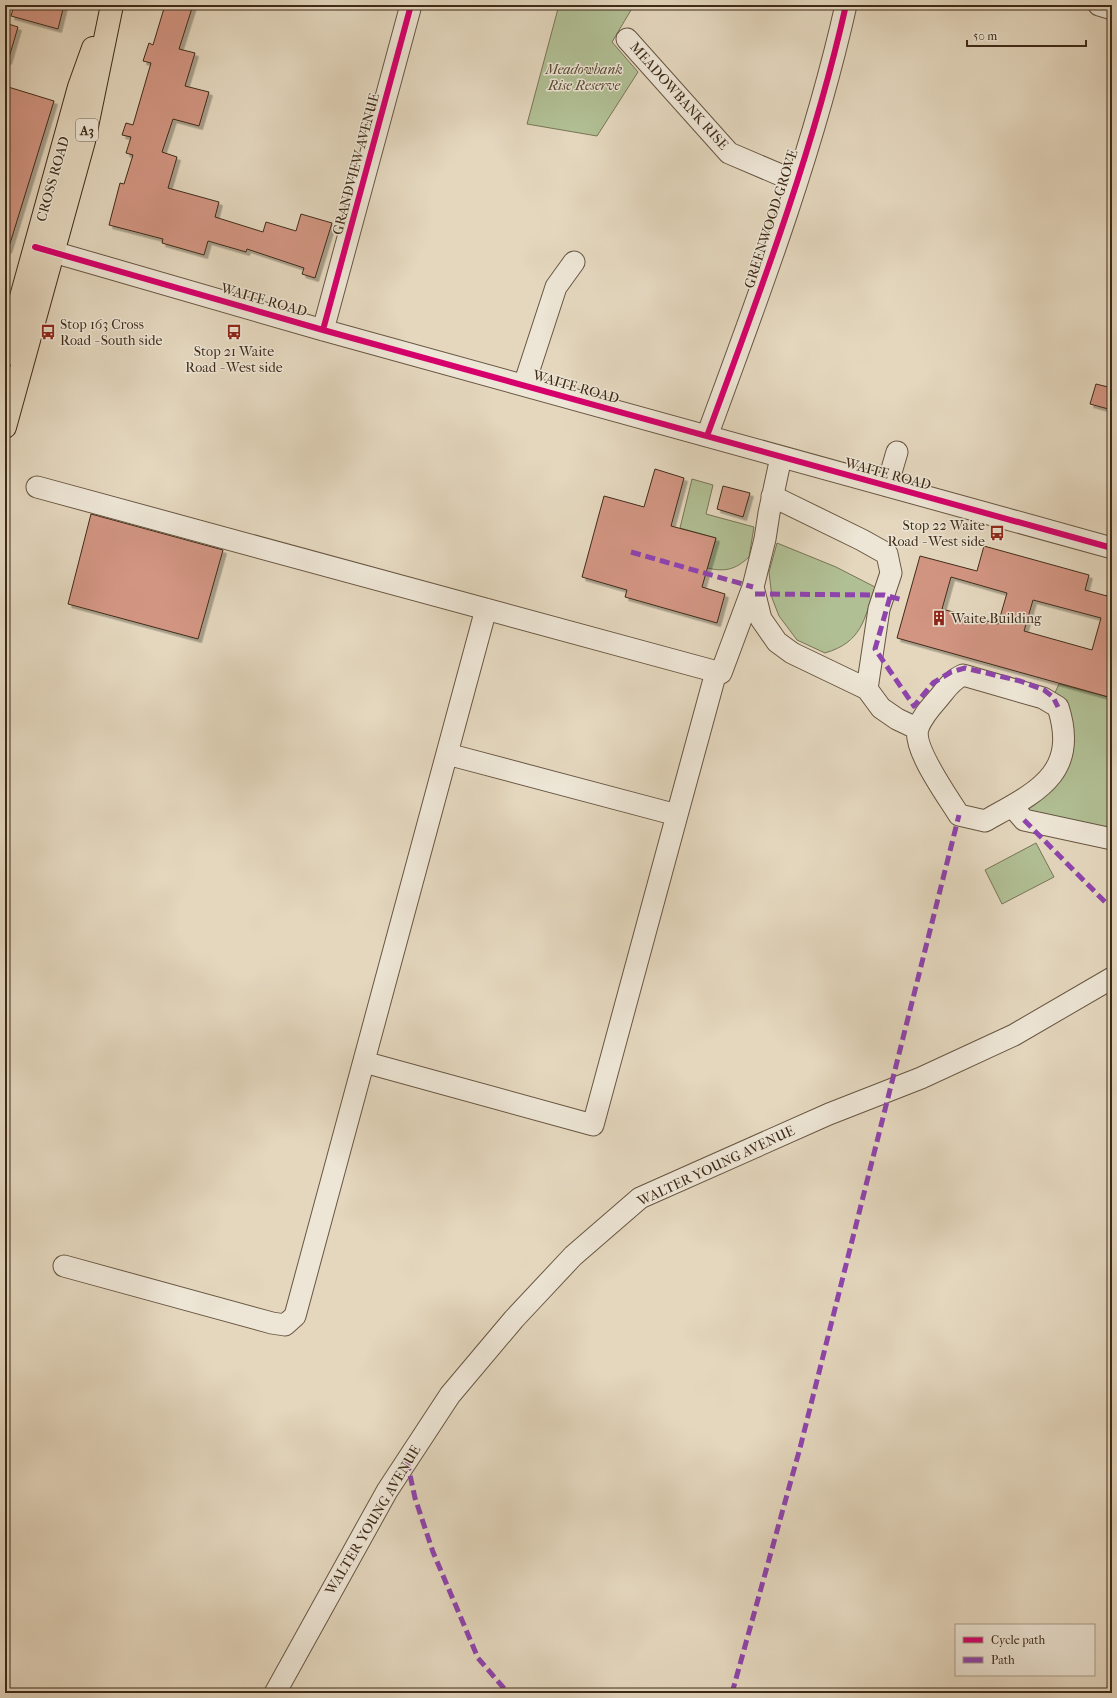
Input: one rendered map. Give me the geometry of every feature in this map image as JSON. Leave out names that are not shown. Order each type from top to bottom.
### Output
[{"type":"highway","name":"CROSS ROAD","points":[[5,427],[79,87],[108,5]]},
{"type":"highway","name":"CROSS ROAD","points":[[5,355],[84,141],[112,5]]},
{"type":"street","name":"GRANDVIEW AVENUE","points":[[323,330],[411,5]]},
{"type":"street","name":"GREENWOOD GROVE","points":[[707,436],[797,182],[839,38],[846,5]]},
{"type":"street","points":[[1099,5],[1112,9]]},
{"type":"street","name":"MEADOWBANK RISE","points":[[627,39],[729,153],[797,182]]},
{"type":"street","name":"WAITE ROAD","points":[[44,250],[323,330],[1112,548]]},
{"type":"street","points":[[524,385],[556,287],[574,262]]},
{"type":"street","points":[[887,486],[896,452]]},
{"type":"street","points":[[37,487],[720,673],[753,587],[765,539],[772,496],[781,457]]},
{"type":"street","points":[[772,496],[862,540],[886,554],[891,573],[879,609],[867,689]]},
{"type":"street","points":[[753,587],[761,619],[777,642],[799,656],[867,689],[881,708],[897,719],[918,729]]},
{"type":"street","points":[[64,1266],[272,1324],[285,1325],[295,1316],[486,609]]},
{"type":"street","points":[[364,1062],[593,1124],[716,672]]},
{"type":"street","points":[[963,675],[970,676],[1043,698],[1058,707],[1064,732],[1062,753],[1056,768],[1047,782],[1034,793],[1012,806],[985,821],[959,815],[924,757],[918,729],[924,714],[955,678],[963,675]]},
{"type":"street","points":[[447,754],[677,815]]},
{"type":"street","points":[[1012,806],[1024,820],[1112,839]]},
{"type":"street","name":"WALTER YOUNG AVENUE","points":[[275,1693],[387,1491],[450,1395],[514,1319],[573,1256],[640,1198],[829,1114],[921,1078],[1014,1034],[1112,978]]},
{"type":"green space","name":"Meadowbank Rise Reserve","points":[[559,5],[634,5],[612,42],[638,72],[597,136],[527,124]]},
{"type":"green space","points":[[692,479],[713,485],[706,514],[754,527],[749,557],[739,565],[725,570],[707,568],[716,538],[680,528]]},
{"type":"green space","points":[[777,543],[836,567],[875,587],[868,610],[860,628],[847,643],[825,653],[797,640],[779,616],[772,598],[769,572]]},
{"type":"green space","points":[[1059,684],[1112,698],[1112,837],[1027,813],[1029,806],[1055,786],[1053,697]]},
{"type":"green space","points":[[1036,843],[1054,877],[1002,904],[985,870]]},
{"type":"building","points":[[14,5],[64,5],[58,29],[11,16]]},
{"type":"building","points":[[165,5],[193,5],[179,49],[195,53],[185,86],[209,92],[199,126],[173,119],[162,152],[177,157],[168,188],[219,202],[215,217],[263,232],[266,222],[296,231],[301,214],[332,223],[315,278],[302,274],[304,268],[247,249],[246,252],[208,241],[204,255],[162,243],[163,239],[109,225],[120,183],[124,184],[133,155],[126,153],[131,137],[122,135],[126,123],[133,125],[151,63],[143,61],[149,43],[153,45]]},
{"type":"building","points":[[5,23],[18,27],[8,61],[5,60]]},
{"type":"building","points":[[5,86],[54,101],[8,250],[5,249]]},
{"type":"building","points":[[1096,384],[1112,388],[1112,410],[1090,404]]},
{"type":"building","points":[[655,469],[684,478],[671,526],[716,538],[702,587],[725,594],[717,623],[625,597],[627,590],[582,577],[604,496],[644,507]]},
{"type":"building","points":[[723,486],[750,493],[743,517],[717,509]]},
{"type":"building","points":[[91,514],[223,550],[198,639],[68,604]]},
{"type":"building","name":"Waite Building","points":[[984,546],[1089,575],[1085,590],[1107,596],[1108,592],[1112,593],[1112,698],[897,638],[920,556],[977,571]],"holes":[[[951,577],[1007,593],[998,624],[942,609]],[[1033,600],[1101,618],[1092,650],[1024,631]]]},
{"type":"marked path","points":[[631,552],[753,587]]},
{"type":"marked path","points":[[755,594],[884,595],[903,600]]},
{"type":"marked path","points":[[890,597],[875,649],[914,706],[933,683],[951,672],[965,668],[1020,681],[1044,690],[1053,697],[1058,707]]},
{"type":"marked path","points":[[732,1693],[800,1448],[959,815]]},
{"type":"marked path","points":[[1024,820],[1112,909]]},
{"type":"marked path","points":[[407,1461],[415,1498],[433,1552],[478,1658],[508,1693]]},
{"type":"cycle path","points":[[323,330],[411,5]]},
{"type":"cycle path","points":[[707,436],[784,223],[818,115],[846,5]]},
{"type":"cycle path","points":[[35,247],[323,330],[1112,548]]},
{"type":"place","name":"Stop 163 Cross Road - South side","points":[[48,332]]},
{"type":"place","name":"Stop 21 Waite Road - West side","points":[[234,332]]},
{"type":"place","name":"Stop 22 Waite Road - West side","points":[[997,533]]},
{"type":"place","name":"Waite Building","points":[[939,618]]}]
